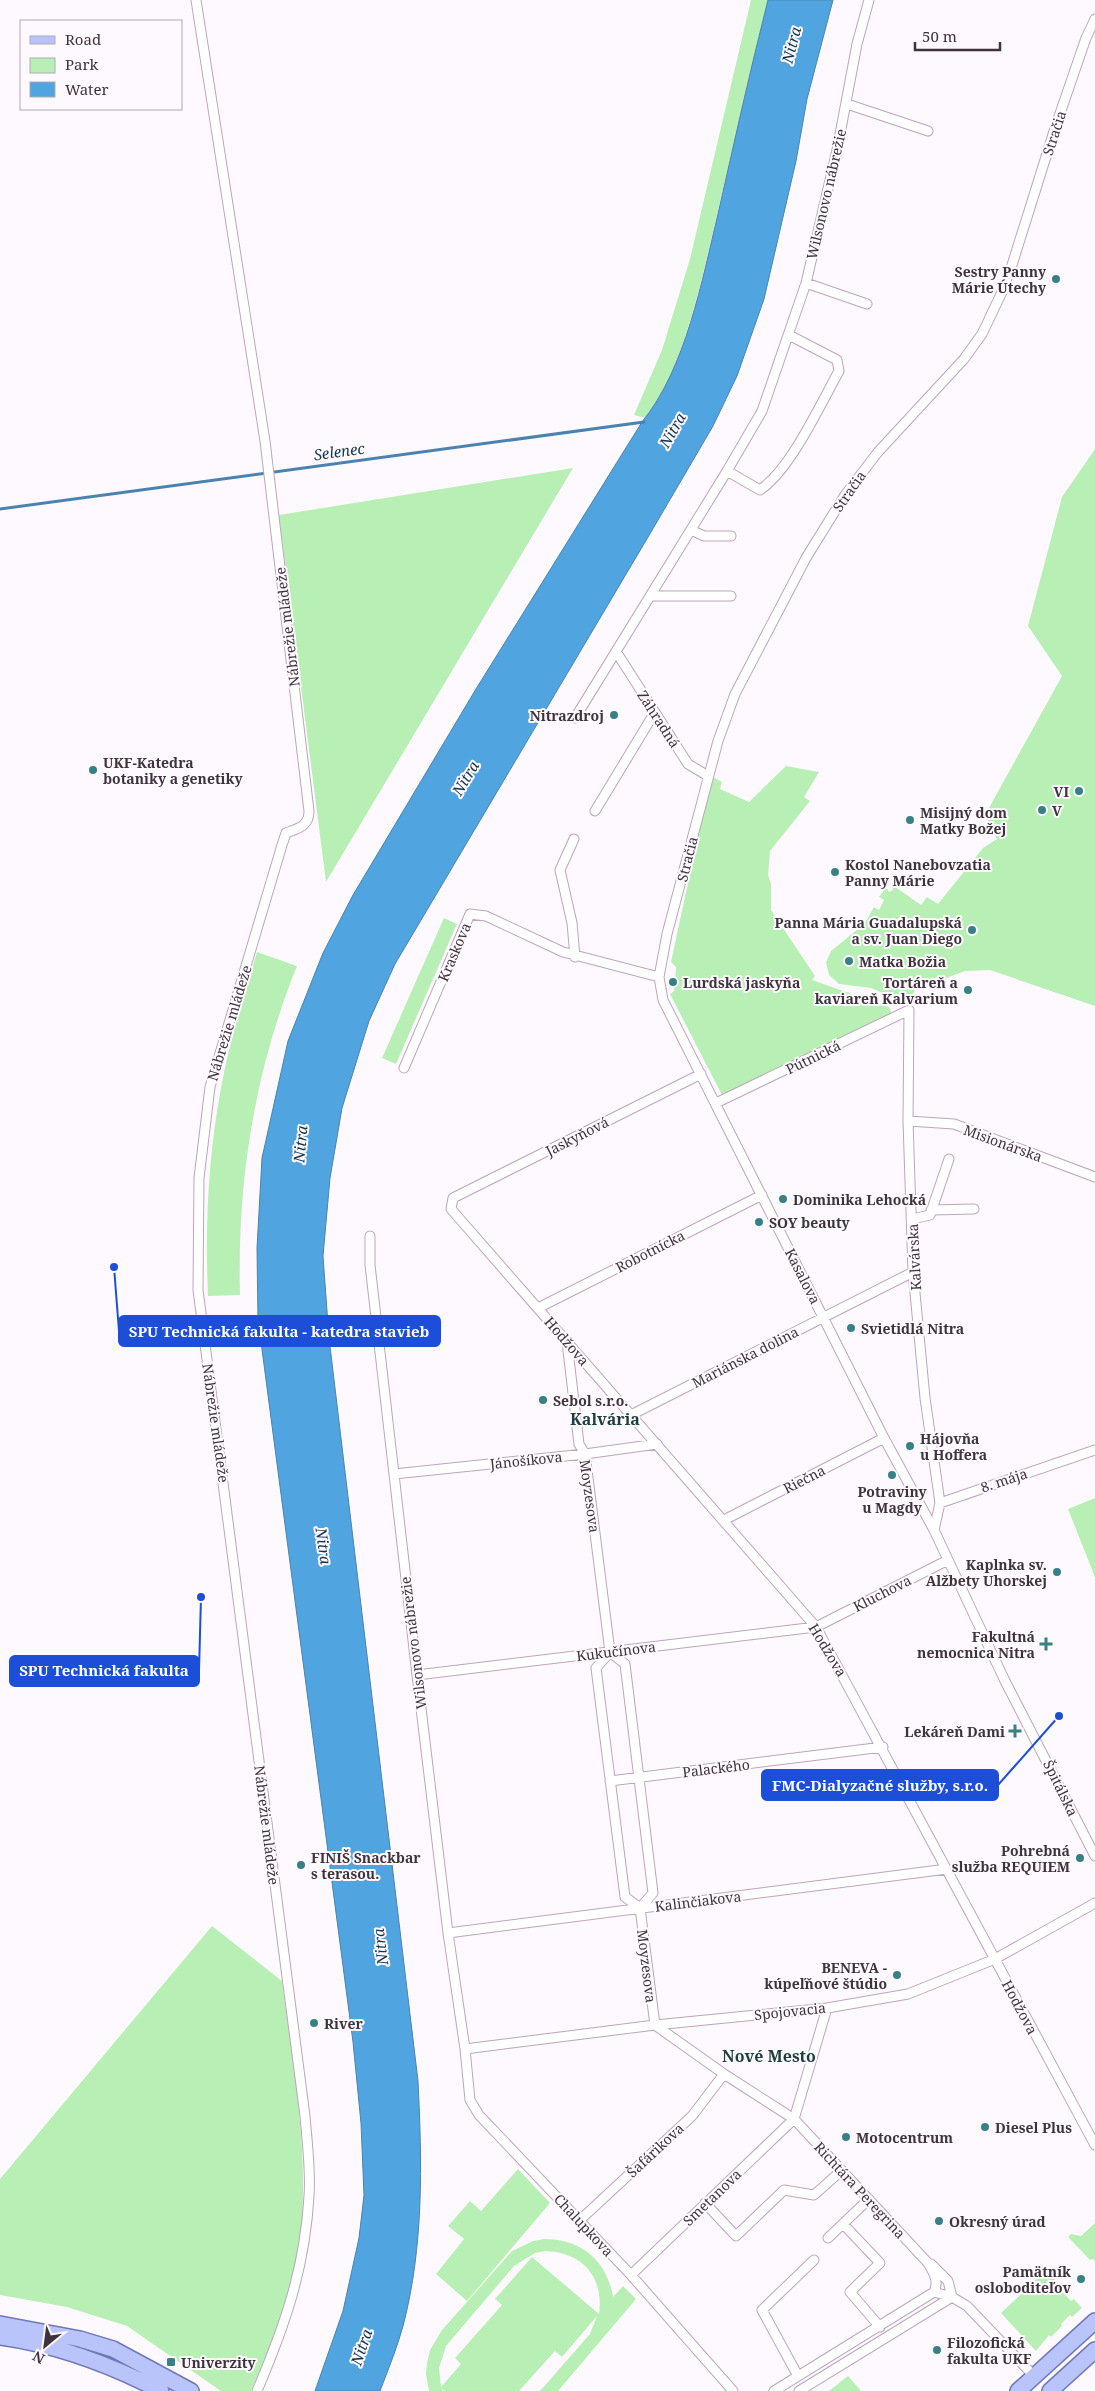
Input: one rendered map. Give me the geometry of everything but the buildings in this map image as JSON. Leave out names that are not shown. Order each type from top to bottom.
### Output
[{"type":"main road","points":[[0,2324],[80,2339],[112,2349],[191,2391]]},
{"type":"main road","points":[[1018,2391],[1093,2328]]},
{"type":"main road","points":[[0,2337],[44,2344],[76,2352],[120,2370],[161,2391]]},
{"type":"main road","points":[[1034,2376],[1050,2391],[1095,2350]]},
{"type":"street","name":"Nábrežie mládeže","points":[[196,0],[264,441],[309,819],[305,825],[286,833],[282,845],[210,1087],[199,1178],[198,1290],[306,2116],[310,2194],[303,2253],[295,2288],[281,2336],[257,2391]]},
{"type":"street","name":"Wilsonovo nábrežie","points":[[576,718],[652,596],[762,411],[806,283],[847,104],[857,44],[869,0]]},
{"type":"street","name":"Stračia","points":[[661,992],[659,978],[668,934],[708,776],[735,694],[806,558],[845,495],[878,452],[964,359],[982,334],[1009,274],[1055,128],[1086,38],[1095,19]]},
{"type":"street","points":[[847,104],[928,131]]},
{"type":"street","points":[[806,283],[867,304]]},
{"type":"street","points":[[727,471],[760,490],[771,482],[784,467],[839,371],[837,360],[789,335]]},
{"type":"street","points":[[691,530],[704,536],[731,536]]},
{"type":"street","points":[[652,596],[731,596]]},
{"type":"street","name":"Záhradná","points":[[617,653],[688,764],[708,776]]},
{"type":"street","points":[[595,811],[655,712]]},
{"type":"street","points":[[574,839],[560,870],[572,923],[575,956]]},
{"type":"street","name":"Kraskova","points":[[404,1068],[470,914],[486,916],[575,956],[659,978]]},
{"type":"street","name":"Kasalova","points":[[661,992],[662,1000],[824,1316],[884,1438],[934,1530],[948,1560]]},
{"type":"street","name":"Pútnická","points":[[716,1103],[909,1010]]},
{"type":"street","name":"Kalvárska","points":[[909,1010],[908,1121],[913,1272],[925,1398],[940,1503]]},
{"type":"street","name":"Jaskyňová","points":[[453,1198],[701,1074]]},
{"type":"street","name":"Misionárska","points":[[908,1121],[954,1124],[1095,1177]]},
{"type":"street","points":[[912,1219],[930,1215],[949,1159]]},
{"type":"street","name":"Robotnícka","points":[[538,1308],[762,1195]]},
{"type":"street","name":"Hodžova","points":[[453,1198],[451,1209],[816,1627],[1095,2144]]},
{"type":"street","points":[[931,1210],[974,1209]]},
{"type":"street","name":"Wilsonovo nábrežie","points":[[370,1236],[370,1265],[417,1675],[448,1933],[466,2049]]},
{"type":"street","name":"Mariánska dolina","points":[[631,1415],[913,1272]]},
{"type":"street","name":"Moyzesova","points":[[567,1342],[579,1444],[585,1454],[610,1652]]},
{"type":"street","name":"Riečna","points":[[724,1520],[884,1438]]},
{"type":"street","name":"Jánošíkova","points":[[394,1474],[585,1454],[657,1444]]},
{"type":"street","name":"8. mája","points":[[940,1503],[1095,1450]]},
{"type":"street","points":[[934,1530],[940,1503]]},
{"type":"street","name":"Kluchova","points":[[816,1627],[948,1560]]},
{"type":"street","name":"Špitálska","points":[[948,1560],[1005,1681],[1095,1856]]},
{"type":"street","name":"Kukučínova","points":[[417,1675],[816,1627]]},
{"type":"street","points":[[610,1652],[625,1664],[639,1777],[653,1893],[640,1908],[625,1897],[596,1668],[610,1652]]},
{"type":"street","name":"Palackého","points":[[610,1781],[883,1748]]},
{"type":"street","name":"Kalinčiakova","points":[[448,1933],[947,1869]]},
{"type":"street","name":"Spojovacia","points":[[466,2049],[655,2024],[827,2008],[908,1994],[995,1959],[1095,1903]]},
{"type":"street","name":"Moyzesova","points":[[640,1908],[655,2024]]},
{"type":"street","points":[[794,2119],[827,2008]]},
{"type":"street","name":"Richtára Peregrina","points":[[655,2024],[724,2074],[794,2119],[928,2263],[935,2275],[937,2286],[934,2292]]},
{"type":"street","name":"Chalupkova","points":[[466,2049],[470,2100],[479,2114],[631,2275],[734,2390]]},
{"type":"street","name":"Šafárikova","points":[[580,2220],[692,2116],[724,2074]]},
{"type":"street","name":"Smetanova","points":[[631,2275],[794,2119]]},
{"type":"street","points":[[705,2203],[736,2236],[784,2190],[814,2195],[841,2171]]},
{"type":"street","points":[[828,2238],[870,2199]]},
{"type":"street","points":[[844,2225],[880,2263],[850,2292],[880,2327]]},
{"type":"street","points":[[798,2376],[762,2310],[814,2260]]},
{"type":"street","points":[[928,2263],[940,2271],[948,2281],[952,2297]]},
{"type":"street","points":[[774,2391],[934,2292],[952,2297],[967,2306],[1034,2376]]},
{"type":"street","points":[[799,2391],[952,2297]]},
{"type":"green space","points":[[751,0],[768,0],[698,293],[681,349],[670,375],[658,399],[645,418],[634,415],[662,350],[690,259]]},
{"type":"green space","points":[[1095,449],[1095,1006],[990,970],[965,971],[915,990],[908,1004],[871,988],[839,984],[829,975],[826,962],[831,951],[864,924],[874,907],[879,910],[884,900],[879,897],[886,887],[889,892],[893,890],[891,884],[921,905],[927,897],[938,904],[983,848],[997,839],[985,815],[1062,676],[1028,626],[1062,497]]},
{"type":"green space","points":[[573,468],[326,882],[279,515]]},
{"type":"green space","points":[[786,766],[819,772],[804,797],[810,801],[770,851],[768,875],[771,884],[771,910],[815,976],[812,980],[889,1007],[892,1014],[722,1095],[670,994],[674,991],[676,967],[671,962],[711,776],[722,782],[720,789],[749,802]]},
{"type":"green space","points":[[444,918],[457,924],[396,1064],[382,1058]]},
{"type":"green space","points":[[257,952],[297,966],[270,1046],[251,1128],[245,1169],[242,1211],[240,1295],[208,1296],[208,1192],[213,1140],[228,1054]]},
{"type":"green space","points":[[1095,1498],[1095,1577],[1068,1509]]},
{"type":"green space","points":[[212,1926],[282,1981],[301,2135],[303,2173],[299,2250],[287,2301],[251,2391],[221,2391],[127,2326],[67,2307],[0,2295],[0,2179]]},
{"type":"green space","points":[[518,2169],[550,2203],[467,2301],[436,2274],[464,2239],[448,2226],[470,2201],[481,2211]]},
{"type":"green space","points":[[1095,2223],[1095,2261],[1093,2259],[1090,2260],[1068,2237],[1071,2234],[1081,2236]]},
{"type":"green space","points":[[544,2239],[557,2240],[581,2248],[598,2262],[605,2272],[613,2297],[623,2286],[636,2299],[558,2391],[540,2391],[590,2334],[597,2316],[562,2357],[555,2351],[519,2391],[445,2391],[442,2389],[443,2391],[429,2391],[426,2374],[427,2363],[430,2350],[442,2330],[512,2251],[533,2241]],"holes":[[[546,2251],[571,2256],[580,2262],[594,2278],[600,2301],[599,2314],[532,2257],[495,2299],[502,2305],[455,2358],[461,2364],[441,2387],[439,2368],[446,2346],[514,2266],[535,2253]]]},
{"type":"green space","points":[[1041,2264],[1062,2287],[1060,2289],[1071,2301],[1074,2299],[1082,2308],[1072,2317],[1070,2315],[1061,2324],[1062,2326],[1051,2337],[1049,2335],[1036,2351],[1001,2313],[1038,2278],[1036,2268]]},
{"type":"green space","points":[[848,2376],[861,2391],[829,2391]]},
{"type":"water","name":"Nitra","points":[[768,0],[833,0],[807,99],[796,161],[764,299],[737,376],[713,426],[395,964],[369,1021],[342,1108],[330,1178],[323,1256],[329,1338],[418,2081],[421,2173],[418,2235],[410,2296],[401,2334],[380,2391],[315,2391],[343,2311],[359,2238],[364,2195],[361,2123],[353,2042],[258,1319],[257,1248],[262,1158],[288,1041],[323,953],[353,895],[476,689],[657,400],[670,376],[681,350],[699,295]]},
{"type":"waterway","name":"Selenec","points":[[0,509],[644,422]]},
{"type":"place","name":"Sestry Panny Márie Útechy","points":[[1056,279]]},
{"type":"place","name":"Nitrazdroj","points":[[614,715]]},
{"type":"place","name":"UKF-Katedra botaniky a genetiky","points":[[93,770]]},
{"type":"place","name":"VI","points":[[1079,791]]},
{"type":"place","name":"V","points":[[1042,810]]},
{"type":"place","name":"Misijný dom Matky Božej","points":[[910,820]]},
{"type":"place","name":"Kostol Nanebovzatia Panny Márie","points":[[835,872]]},
{"type":"place","name":"Panna Mária Guadalupská a sv. Juan Diego","points":[[972,930]]},
{"type":"place","name":"Matka Božia","points":[[849,961]]},
{"type":"place","name":"Lurdská jaskyňa","points":[[673,982]]},
{"type":"place","name":"Tortáreň a kaviareň Kalvarium","points":[[968,990]]},
{"type":"place","name":"Dominika Lehocká","points":[[783,1199]]},
{"type":"place","name":"SOY beauty","points":[[759,1222]]},
{"type":"place","name":"SPU Technická fakulta - katedra stavieb","points":[[114,1267]]},
{"type":"place","name":"Svietidlá Nitra","points":[[851,1328]]},
{"type":"place","name":"Sebol s.r.o.","points":[[543,1400]]},
{"type":"place","name":"Hájovňa u Hoffera","points":[[910,1446]]},
{"type":"place","name":"Potraviny u Magdy","points":[[892,1475]]},
{"type":"place","name":"Kaplnka sv. Alžbety Uhorskej","points":[[1057,1572]]},
{"type":"place","name":"SPU Technická fakulta","points":[[201,1597]]},
{"type":"place","name":"Fakultná nemocnica Nitra","points":[[1046,1644]]},
{"type":"place","name":"FMC-Dialyzačné služby, s.r.o.","points":[[1059,1716]]},
{"type":"place","name":"Lekáreň Dami","points":[[1015,1731]]},
{"type":"place","name":"Pohrebná služba REQUIEM","points":[[1080,1858]]},
{"type":"place","name":"FINIŠ Snackbar s terasou.","points":[[301,1865]]},
{"type":"place","name":"BENEVA - kúpeľňové štúdio","points":[[897,1975]]},
{"type":"place","name":"River","points":[[314,2023]]},
{"type":"place","name":"Diesel Plus","points":[[985,2127]]},
{"type":"place","name":"Motocentrum","points":[[846,2137]]},
{"type":"place","name":"Okresný úrad","points":[[939,2221]]},
{"type":"place","name":"Pamätník osloboditeľov","points":[[1081,2279]]},
{"type":"place","name":"Filozofická fakulta UKF","points":[[937,2350]]},
{"type":"place","name":"Univerzity","points":[[171,2362]]},
{"type":"district","name":"Kalvária","points":[[605,1419]]},
{"type":"district","name":"Nové Mesto","points":[[769,2056]]}]
